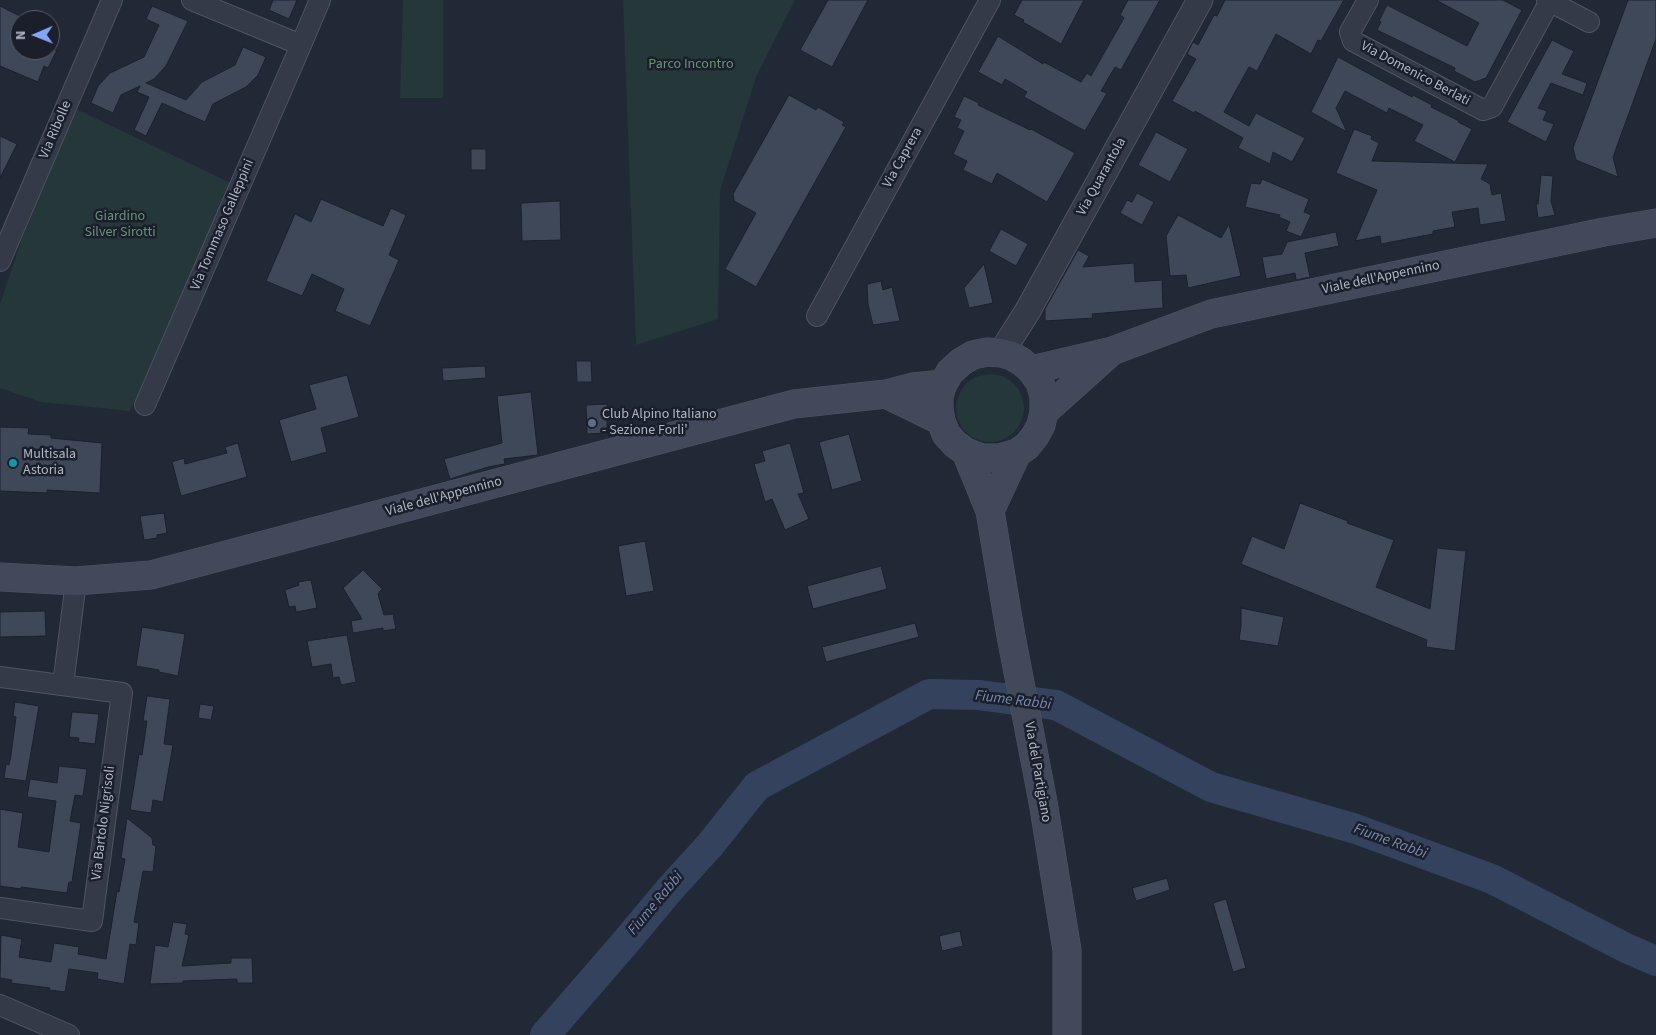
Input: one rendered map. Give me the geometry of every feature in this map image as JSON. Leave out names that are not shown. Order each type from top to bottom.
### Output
[{"type":"main road","name":"Viale dell'Appennino","points":[[1031,370],[1112,351],[1211,314],[1604,232],[1656,223]]},
{"type":"main road","name":"Viale dell'Appennino","points":[[1044,412],[1112,351]]},
{"type":"main road","name":"Viale dell'Appennino","points":[[987,352],[1001,353],[1012,356],[1031,370],[1040,382],[1044,397],[1044,412],[1041,425],[1027,446],[1016,453],[1000,458],[982,458],[966,452],[946,434],[938,409],[939,396],[950,372],[967,359],[987,352]]},
{"type":"main road","name":"Viale dell'Appennino","points":[[0,577],[76,581],[151,575],[794,404],[886,394],[943,384]]},
{"type":"main road","points":[[886,394],[941,421]]},
{"type":"main road","name":"Via del Partigiano","points":[[966,452],[990,511],[1011,636],[1043,802],[1067,950],[1067,1035]]},
{"type":"main road","points":[[990,511],[1016,453]]},
{"type":"street","name":"Via Ribolle","points":[[0,261],[112,0]]},
{"type":"street","name":"Via Tommaso Galleppini","points":[[145,405],[320,0]]},
{"type":"street","name":"Via Caprera","points":[[817,316],[990,0]]},
{"type":"street","name":"Via Quarantola","points":[[1001,353],[1027,312],[1200,0]]},
{"type":"street","name":"Via Domenico Berlati","points":[[1368,0],[1350,32],[1353,41],[1483,110],[1492,107],[1549,1]]},
{"type":"street","points":[[1549,1],[1589,22]]},
{"type":"street","points":[[205,2],[301,45]]},
{"type":"street","points":[[63,685],[76,581]]},
{"type":"street","name":"Via Bartolo Nigrisoli","points":[[0,676],[122,693],[92,921],[0,908]]},
{"type":"street","points":[[0,1005],[69,1035]]},
{"type":"green space","points":[[403,0],[443,0],[443,98],[400,98]]},
{"type":"green space","name":"Parco Incontro","points":[[623,0],[795,0],[756,77],[720,191],[718,319],[636,345]]},
{"type":"green space","name":"Giardino Silver Sirotti","points":[[76,109],[231,183],[130,411],[41,402],[0,388],[0,304],[23,236]]},
{"type":"green space","points":[[990,374],[1003,377],[1014,384],[1021,395],[1024,408],[1021,421],[1014,432],[1003,439],[990,442],[977,439],[966,432],[959,421],[956,408],[959,395],[966,384],[977,377]]},
{"type":"building","points":[[273,0],[297,0],[289,19],[269,10]]},
{"type":"building","points":[[828,0],[868,0],[832,67],[800,50]]},
{"type":"building","points":[[1022,0],[1084,0],[1061,44],[1014,15]]},
{"type":"building","points":[[1128,0],[1160,0],[1121,70],[1115,67],[1101,91],[1107,93],[1085,131],[1024,97],[1027,92],[1005,79],[1002,85],[978,72],[998,36],[1043,64],[1044,62],[1081,82],[1087,73],[1091,76],[1124,18],[1120,15]]},
{"type":"building","points":[[1225,0],[1344,0],[1321,41],[1318,40],[1311,54],[1276,34],[1257,71],[1249,67],[1224,112],[1249,126],[1256,113],[1305,138],[1292,162],[1273,152],[1270,164],[1238,148],[1243,138],[1195,111],[1194,113],[1172,101],[1196,59],[1187,54],[1193,42],[1198,45],[1214,15],[1217,16]]},
{"type":"building","points":[[1436,0],[1503,0],[1522,10],[1486,78],[1475,82],[1454,71],[1455,68],[1377,30],[1387,5],[1467,46],[1479,23]]},
{"type":"building","points":[[1628,0],[1656,0],[1656,39],[1613,157],[1618,177],[1576,160],[1573,148]]},
{"type":"building","points":[[0,6],[10,11],[10,60],[52,60],[48,68],[44,66],[38,82],[0,66]]},
{"type":"building","points":[[152,6],[188,21],[166,66],[154,79],[146,83],[186,100],[202,82],[235,65],[243,47],[266,57],[258,75],[246,87],[213,104],[205,122],[162,103],[146,136],[134,130],[149,97],[137,92],[140,86],[121,95],[113,113],[91,103],[98,86],[110,73],[144,57],[159,25],[146,19]]},
{"type":"building","points":[[1552,40],[1574,51],[1562,74],[1587,83],[1583,95],[1551,83],[1538,108],[1547,111],[1543,120],[1554,124],[1546,142],[1507,122]]},
{"type":"building","points":[[1338,57],[1412,97],[1413,95],[1432,105],[1431,107],[1472,129],[1455,162],[1414,141],[1423,125],[1389,108],[1387,113],[1345,91],[1336,108],[1347,132],[1311,112]]},
{"type":"building","points":[[789,95],[816,110],[818,107],[844,122],[842,125],[846,127],[756,287],[725,269],[756,213],[734,201],[733,194]]},
{"type":"building","points":[[964,96],[979,103],[978,105],[1031,129],[1075,153],[1047,202],[997,173],[992,184],[963,170],[967,161],[953,154],[964,131],[957,128],[961,120],[954,117]]},
{"type":"building","points":[[1354,129],[1372,136],[1371,139],[1379,143],[1372,161],[1488,164],[1481,179],[1490,184],[1492,195],[1501,193],[1506,221],[1480,225],[1478,208],[1452,212],[1455,227],[1433,231],[1433,234],[1381,244],[1380,236],[1355,241],[1377,190],[1336,173]]},
{"type":"building","points":[[1156,132],[1188,149],[1170,182],[1138,165]]},
{"type":"building","points":[[0,136],[17,144],[0,178]]},
{"type":"building","points":[[471,149],[486,149],[486,170],[471,170]]},
{"type":"building","points":[[1541,175],[1553,176],[1551,201],[1555,215],[1538,218],[1536,204],[1538,204]]},
{"type":"building","points":[[1262,179],[1309,199],[1304,212],[1311,215],[1301,237],[1286,231],[1290,222],[1279,217],[1280,215],[1245,207],[1251,183],[1260,184]]},
{"type":"building","points":[[1137,193],[1154,202],[1142,225],[1120,213],[1127,200],[1132,202]]},
{"type":"building","points":[[321,199],[383,226],[391,208],[406,215],[389,255],[399,260],[370,326],[335,311],[344,289],[312,274],[302,296],[266,281],[295,214],[311,222]]},
{"type":"building","points":[[560,201],[561,240],[522,241],[521,203]]},
{"type":"building","points":[[1178,215],[1221,238],[1229,224],[1241,276],[1188,288],[1186,275],[1170,276],[1166,236]]},
{"type":"building","points":[[1001,229],[1028,244],[1016,266],[989,251]]},
{"type":"building","points":[[1336,232],[1339,246],[1305,253],[1310,277],[1296,280],[1295,273],[1266,279],[1262,257],[1282,254],[1287,242]]},
{"type":"building","points":[[1078,250],[1089,256],[1083,267],[1134,263],[1135,282],[1162,280],[1163,308],[1092,314],[1093,318],[1045,321],[1045,309]]},
{"type":"building","points":[[984,264],[993,303],[969,308],[964,288]]},
{"type":"building","points":[[881,281],[883,290],[892,287],[900,321],[873,325],[868,304],[867,284]]},
{"type":"building","points":[[576,361],[591,361],[592,382],[577,382]]},
{"type":"building","points":[[485,366],[486,378],[443,381],[442,368]]},
{"type":"building","points":[[347,375],[359,417],[321,428],[327,452],[291,462],[279,420],[316,409],[309,385]]},
{"type":"building","points":[[531,392],[538,455],[504,459],[505,464],[488,467],[450,479],[444,459],[502,443],[497,396]]},
{"type":"building","points":[[607,404],[607,433],[587,434],[586,405]]},
{"type":"building","points":[[0,427],[29,428],[28,434],[51,435],[51,438],[102,443],[100,493],[47,490],[47,493],[0,491]]},
{"type":"building","points":[[849,434],[862,481],[832,490],[819,442]]},
{"type":"building","points":[[238,443],[247,477],[181,496],[172,462],[184,458],[185,464],[227,453],[225,447]]},
{"type":"building","points":[[790,443],[804,493],[798,494],[809,519],[785,530],[772,499],[765,502],[754,464],[765,461],[762,451]]},
{"type":"building","points":[[1300,503],[1394,540],[1376,587],[1430,609],[1437,548],[1466,551],[1455,651],[1426,647],[1427,640],[1241,564],[1252,536],[1284,549]]},
{"type":"building","points":[[164,513],[167,533],[157,535],[157,538],[144,540],[140,516]]},
{"type":"building","points":[[645,541],[654,591],[626,596],[618,546]]},
{"type":"building","points":[[881,566],[887,589],[813,609],[807,586]]},
{"type":"building","points":[[363,570],[382,589],[378,594],[384,615],[393,614],[396,629],[383,631],[383,628],[353,633],[351,621],[362,619],[343,588]]},
{"type":"building","points":[[311,580],[317,608],[296,612],[295,606],[289,607],[285,590],[299,585],[298,582]]},
{"type":"building","points":[[1241,608],[1284,617],[1278,646],[1239,640]]},
{"type":"building","points":[[45,611],[46,636],[0,637],[0,612]]},
{"type":"building","points":[[915,623],[919,637],[826,662],[822,647]]},
{"type":"building","points":[[142,627],[185,634],[178,676],[136,666]]},
{"type":"building","points":[[347,635],[356,682],[341,685],[339,677],[333,678],[331,664],[312,667],[307,641]]},
{"type":"building","points":[[147,696],[170,699],[164,744],[173,745],[163,802],[153,800],[151,813],[130,810],[139,754],[142,755],[147,721],[143,721]]},
{"type":"building","points":[[15,702],[39,706],[26,781],[4,778],[6,764],[9,765],[11,755],[16,717],[13,716]]},
{"type":"building","points":[[200,704],[214,706],[211,720],[198,718]]},
{"type":"building","points":[[72,712],[99,714],[95,744],[78,742],[79,738],[69,737]]},
{"type":"building","points":[[59,766],[87,769],[83,796],[75,795],[70,821],[81,823],[72,882],[69,882],[67,893],[0,886],[0,809],[23,813],[18,847],[49,852],[56,801],[27,797],[30,779],[57,783]]},
{"type":"building","points":[[127,818],[152,838],[153,845],[156,846],[153,872],[143,871],[134,922],[139,923],[136,945],[130,944],[124,984],[97,979],[98,973],[69,969],[65,992],[11,983],[12,980],[0,978],[1,935],[22,939],[19,957],[51,962],[54,943],[79,947],[78,954],[106,959],[117,891],[119,892],[125,859],[121,858]]},
{"type":"building","points":[[1167,878],[1170,890],[1136,901],[1132,888]]},
{"type":"building","points":[[1226,899],[1246,968],[1233,972],[1213,903]]},
{"type":"building","points":[[173,922],[187,924],[185,934],[189,935],[182,966],[231,963],[231,958],[252,958],[253,983],[237,983],[237,979],[150,984],[155,945],[168,947]]},
{"type":"building","points":[[960,931],[963,946],[942,951],[939,936]]},
{"type":"waterway","name":"Fiume Rabbi","points":[[545,1035],[710,845],[757,786],[929,694],[978,695],[1056,705],[1211,787],[1356,829],[1492,879],[1626,948],[1656,961]]},
{"type":"place","name":"Club Alpino Italiano - Sezione Forli'","points":[[592,423]]},
{"type":"place","name":"Multisala Astoria","points":[[13,463]]}]
